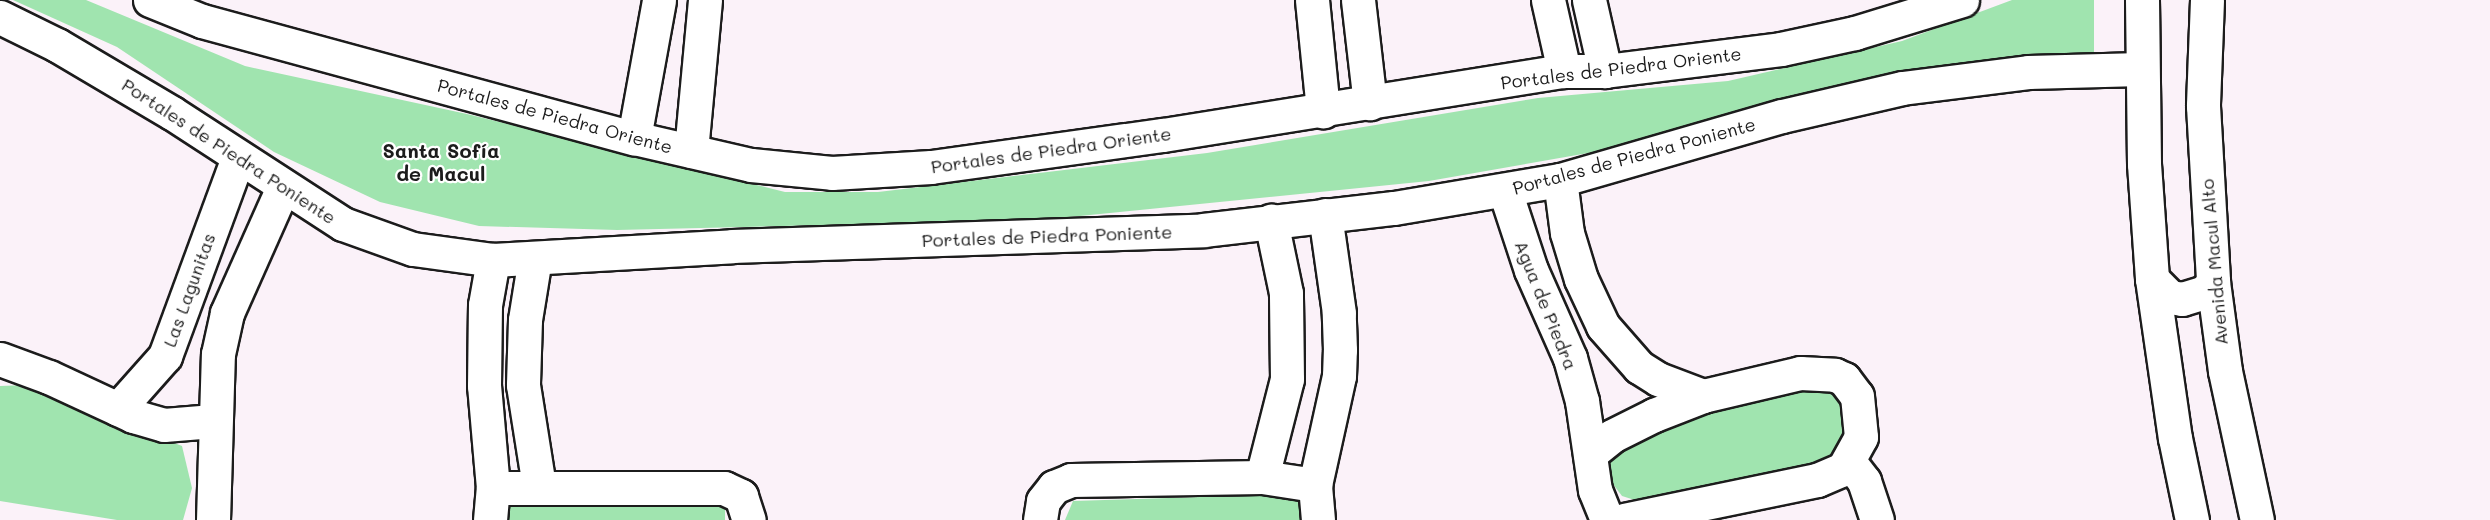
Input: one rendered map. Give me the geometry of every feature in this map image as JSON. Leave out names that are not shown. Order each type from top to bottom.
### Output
[{"type":"street","name":"Portales de Piedra Oriente","points":[[150,0],[202,21],[691,152],[794,170],[875,172],[1323,111],[1564,71],[1605,71],[1781,49],[1855,33],[1962,0]]},
{"type":"street","points":[[634,138],[660,0]]},
{"type":"street","points":[[691,152],[705,0]]},
{"type":"street","points":[[1312,0],[1323,111]]},
{"type":"street","points":[[1358,0],[1370,103]]},
{"type":"street","points":[[1548,0],[1564,71]]},
{"type":"street","points":[[1589,0],[1605,71]]},
{"type":"street","points":[[2142,0],[2141,69],[2152,279],[2175,438],[2192,520]]},
{"type":"street","name":"Avenida Macul Alto","points":[[2207,0],[2203,106],[2213,282],[2229,393],[2257,520]]},
{"type":"street","name":"Portales de Piedra Poniente","points":[[0,17],[113,78],[342,224],[374,237],[423,251],[493,260],[734,246],[1072,237],[1325,215],[1505,191],[1560,180],[1782,116],[1902,88],[2028,72],[2141,69]]},
{"type":"street","name":"Las Lagunitas","points":[[118,409],[165,356],[238,158]]},
{"type":"street","points":[[1560,180],[1567,233],[1581,279],[1604,326],[1639,367],[1658,379],[1703,396]]},
{"type":"street","points":[[213,520],[213,421],[218,354],[227,313],[283,187]]},
{"type":"street","name":"Agua de Piedra","points":[[1505,191],[1531,270],[1570,358],[1595,490],[1607,520]]},
{"type":"street","points":[[1318,520],[1315,485],[1339,376],[1340,350],[1339,313],[1325,215]]},
{"type":"street","points":[[1262,477],[1287,379],[1286,293],[1271,221]]},
{"type":"street","points":[[535,258],[525,320],[523,385],[539,486]]},
{"type":"street","points":[[490,520],[493,488],[484,387],[486,305],[493,260]]},
{"type":"street","points":[[2152,279],[2170,297],[2182,299],[2205,292],[2213,282]]},
{"type":"street","points":[[0,359],[49,377],[118,409],[164,425],[213,421]]},
{"type":"street","points":[[1590,454],[1635,424],[1703,396],[1800,374],[1835,375],[1850,385],[1861,408],[1861,437],[1850,463],[1817,480],[1624,520]]},
{"type":"street","points":[[1850,463],[1864,480],[1877,520]]},
{"type":"street","points":[[1040,520],[1048,494],[1054,487],[1071,480],[1262,477],[1315,485]]},
{"type":"street","points":[[493,488],[539,486],[724,488],[734,490],[748,513]]},
{"type":"green space","points":[[13,0],[86,0],[245,66],[467,114],[785,192],[878,192],[1207,153],[1538,98],[1728,81],[1902,41],[2012,0],[2094,0],[2094,56],[1686,127],[1594,152],[1429,181],[1040,220],[617,230],[479,226],[380,202],[274,152],[117,47]]},
{"type":"green space","points":[[28,385],[182,446],[192,488],[183,520],[117,520],[0,501],[0,386]]},
{"type":"green space","points":[[1801,387],[1830,390],[1844,406],[1847,427],[1839,452],[1824,463],[1641,502],[1622,496],[1606,475],[1605,464],[1612,451],[1680,419]]},
{"type":"green space","points":[[1264,495],[1298,500],[1301,520],[1065,520],[1073,501]]},
{"type":"green space","points":[[506,506],[725,506],[725,520],[506,520]]},
{"type":"district","name":"Santa Sofía de Macul","points":[[441,162]]}]
